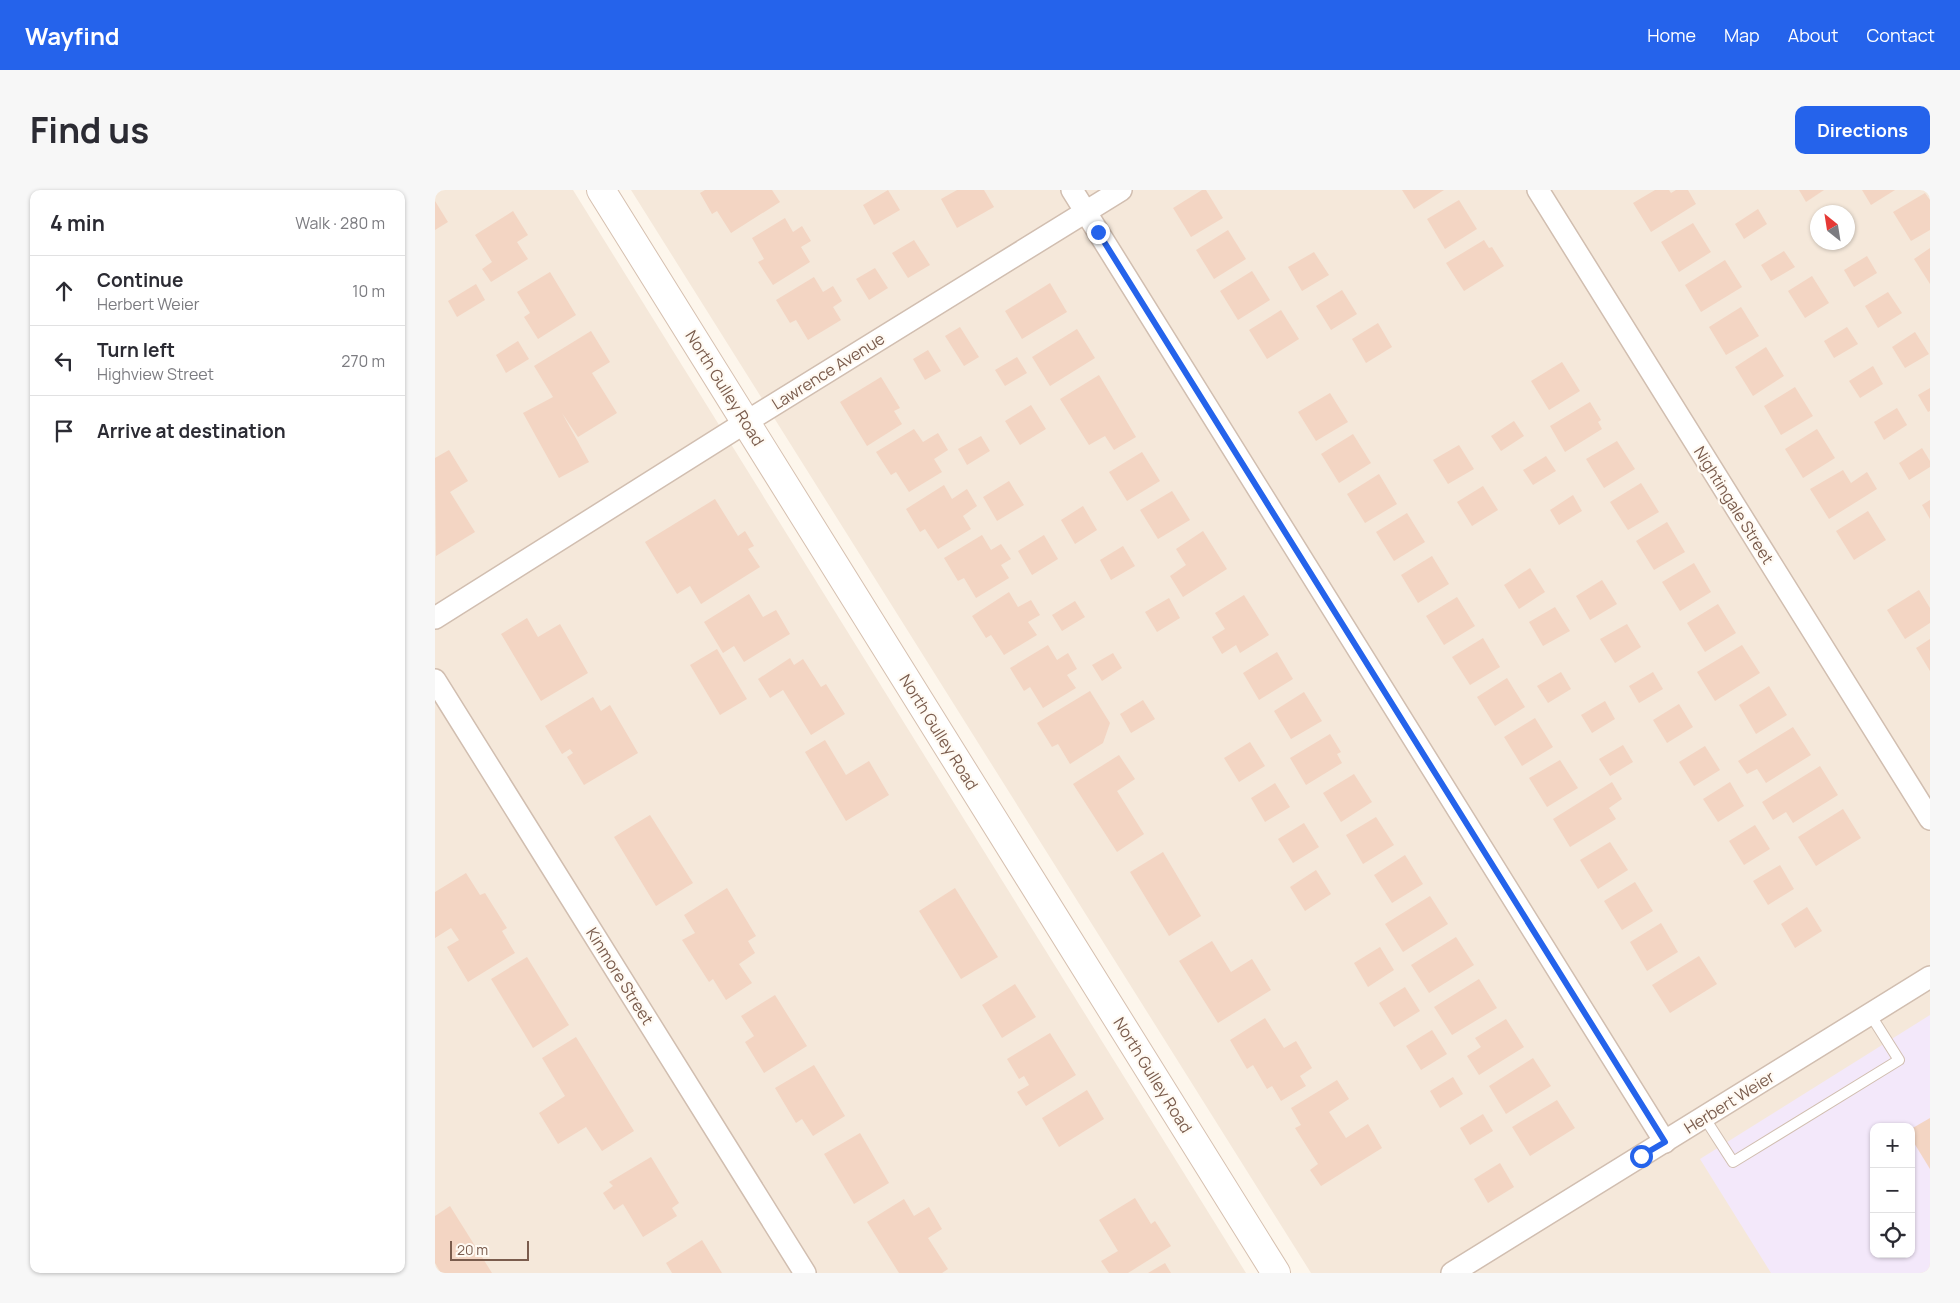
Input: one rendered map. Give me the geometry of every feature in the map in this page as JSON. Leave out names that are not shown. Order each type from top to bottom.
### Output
[{"type":"street","name":"North Gulley Road","points":[[601,190],[1276,1273]]},
{"type":"street","points":[[1072,190],[1665,1142]]},
{"type":"street","name":"Lawrence Avenue","points":[[435,618],[746,422],[1121,190]]},
{"type":"street","name":"Nightingale Street","points":[[1538,190],[1930,819]]},
{"type":"street","name":"Kinmore Street","points":[[435,680],[805,1273]]},
{"type":"street","name":"Herbert Weier","points":[[1452,1273],[1930,977]]},
{"type":"lane","points":[[1704,1118],[1733,1162],[1899,1060],[1870,1014]]},
{"type":"shaded area","points":[[435,190],[573,190],[1246,1273],[435,1273]]},
{"type":"shaded area","points":[[631,190],[1930,190],[1930,1273],[1311,1273]]},
{"type":"shaded area","points":[[1930,1015],[1930,1273],[1771,1273],[1700,1159]]},
{"type":"building","points":[[705,190],[772,190],[780,202],[731,233],[717,211],[712,214],[700,193]]},
{"type":"building","points":[[888,190],[900,210],[874,225],[863,205]]},
{"type":"building","points":[[957,190],[984,190],[994,207],[957,228],[941,199]]},
{"type":"building","points":[[1202,190],[1206,190],[1223,218],[1191,237],[1173,208]]},
{"type":"building","points":[[1402,190],[1444,190],[1414,209]]},
{"type":"building","points":[[1655,190],[1669,190],[1671,193],[1676,190],[1688,190],[1696,204],[1651,232],[1633,203]]},
{"type":"building","points":[[1799,190],[1824,190],[1806,202]]},
{"type":"building","points":[[1862,190],[1895,190],[1871,205]]},
{"type":"building","points":[[1925,193],[1930,200],[1930,230],[1911,241],[1893,212]]},
{"type":"building","points":[[1459,200],[1477,229],[1445,249],[1427,219]]},
{"type":"building","points":[[435,201],[448,222],[435,230]]},
{"type":"building","points":[[1758,209],[1767,224],[1744,239],[1735,224]]},
{"type":"building","points":[[513,211],[528,235],[517,242],[528,259],[491,282],[482,269],[492,262],[475,235]]},
{"type":"building","points":[[785,218],[793,232],[802,226],[811,241],[801,247],[810,262],[773,285],[758,262],[764,259],[752,238]]},
{"type":"building","points":[[1693,223],[1711,252],[1679,272],[1661,242]]},
{"type":"building","points":[[1228,230],[1246,259],[1214,279],[1196,250]]},
{"type":"building","points":[[914,240],[930,265],[908,278],[892,253]]},
{"type":"building","points":[[1484,240],[1489,248],[1492,247],[1504,266],[1464,291],[1446,263]]},
{"type":"building","points":[[1930,248],[1930,284],[1914,259]]},
{"type":"building","points":[[1784,251],[1795,267],[1771,281],[1761,265]]},
{"type":"building","points":[[1314,252],[1329,275],[1302,291],[1288,267]]},
{"type":"building","points":[[1867,256],[1877,273],[1854,287],[1844,270]]},
{"type":"building","points":[[1725,260],[1742,287],[1701,312],[1685,285]]},
{"type":"building","points":[[875,268],[888,288],[869,300],[856,279]]},
{"type":"building","points":[[1252,271],[1270,300],[1238,320],[1220,291]]},
{"type":"building","points":[[550,272],[576,315],[538,339],[524,317],[530,313],[517,292]]},
{"type":"building","points":[[1812,276],[1829,303],[1805,318],[1788,291]]},
{"type":"building","points":[[814,277],[823,292],[833,286],[842,301],[833,307],[841,320],[808,340],[796,320],[790,323],[776,300]]},
{"type":"building","points":[[1050,283],[1067,312],[1022,339],[1005,311]]},
{"type":"building","points":[[476,284],[485,300],[457,317],[448,301]]},
{"type":"building","points":[[1342,290],[1357,314],[1331,330],[1316,306]]},
{"type":"building","points":[[1888,292],[1902,313],[1878,328],[1865,306]]},
{"type":"building","points":[[1741,307],[1759,336],[1726,355],[1709,327]]},
{"type":"building","points":[[1281,310],[1299,339],[1267,359],[1249,330]]},
{"type":"building","points":[[1378,323],[1392,347],[1366,363],[1352,339]]},
{"type":"building","points":[[960,327],[979,357],[964,366],[945,336]]},
{"type":"building","points":[[1847,327],[1858,344],[1834,358],[1824,341]]},
{"type":"building","points":[[1077,329],[1095,358],[1050,386],[1032,357]]},
{"type":"building","points":[[591,331],[610,362],[592,373],[617,413],[578,437],[562,413],[589,462],[559,478],[523,413],[553,397],[534,366]]},
{"type":"building","points":[[1915,332],[1929,354],[1905,368],[1892,347]]},
{"type":"building","points":[[518,341],[529,359],[506,373],[496,355]]},
{"type":"building","points":[[1766,347],[1784,376],[1753,396],[1735,367]]},
{"type":"building","points":[[928,350],[941,371],[925,380],[913,359]]},
{"type":"building","points":[[1017,357],[1027,373],[1005,386],[995,370]]},
{"type":"building","points":[[1562,362],[1580,391],[1549,410],[1531,381]]},
{"type":"building","points":[[1873,366],[1883,384],[1860,398],[1849,381]]},
{"type":"building","points":[[1099,375],[1136,437],[1114,450],[1105,436],[1089,445],[1060,399]]},
{"type":"building","points":[[881,377],[900,408],[894,411],[902,424],[867,446],[840,402]]},
{"type":"building","points":[[1795,387],[1813,416],[1781,435],[1764,406]]},
{"type":"building","points":[[1930,388],[1930,411],[1928,412],[1918,395]]},
{"type":"building","points":[[1330,393],[1348,422],[1316,441],[1298,412]]},
{"type":"building","points":[[1590,402],[1601,420],[1598,422],[1602,429],[1565,452],[1550,426]]},
{"type":"building","points":[[1031,405],[1046,429],[1020,445],[1005,421]]},
{"type":"building","points":[[1897,408],[1907,425],[1884,440],[1874,422]]},
{"type":"building","points":[[1514,421],[1524,436],[1501,451],[1491,436]]},
{"type":"building","points":[[914,429],[923,442],[938,433],[948,450],[934,459],[942,472],[909,492],[896,472],[891,475],[876,452]]},
{"type":"building","points":[[1817,429],[1835,458],[1803,478],[1785,449]]},
{"type":"building","points":[[1353,434],[1371,463],[1339,483],[1321,454]]},
{"type":"building","points":[[981,436],[990,451],[967,465],[958,449]]},
{"type":"building","points":[[1617,441],[1635,469],[1604,488],[1586,459]]},
{"type":"building","points":[[1459,445],[1474,469],[1448,484],[1433,460]]},
{"type":"building","points":[[1922,448],[1930,461],[1930,467],[1909,480],[1899,463]]},
{"type":"building","points":[[449,450],[468,481],[450,492],[475,532],[436,556],[435,458]]},
{"type":"building","points":[[1142,452],[1160,481],[1127,501],[1109,472]]},
{"type":"building","points":[[1546,456],[1556,471],[1533,485],[1523,470]]},
{"type":"building","points":[[1843,470],[1851,483],[1867,472],[1877,489],[1829,519],[1810,489]]},
{"type":"building","points":[[1379,474],[1397,504],[1365,523],[1347,494]]},
{"type":"building","points":[[1009,481],[1024,505],[997,521],[983,497]]},
{"type":"building","points":[[1641,483],[1659,512],[1628,530],[1610,502]]},
{"type":"building","points":[[944,485],[952,499],[967,489],[977,506],[963,516],[971,529],[938,549],[925,529],[920,532],[906,509]]},
{"type":"building","points":[[1483,486],[1498,510],[1472,526],[1457,502]]},
{"type":"building","points":[[1172,491],[1190,520],[1158,539],[1140,510]]},
{"type":"building","points":[[1573,495],[1582,511],[1559,525],[1550,510]]},
{"type":"building","points":[[715,499],[738,536],[745,531],[754,546],[748,549],[760,567],[701,604],[690,586],[677,594],[645,542]]},
{"type":"building","points":[[1930,500],[1930,519],[1922,505]]},
{"type":"building","points":[[1083,506],[1097,530],[1075,544],[1061,520]]},
{"type":"building","points":[[1868,511],[1886,540],[1854,560],[1836,531]]},
{"type":"building","points":[[1407,513],[1425,542],[1394,561],[1376,532]]},
{"type":"building","points":[[1667,522],[1685,552],[1654,570],[1636,541]]},
{"type":"building","points":[[1203,531],[1227,569],[1183,597],[1170,576],[1186,565],[1176,549]]},
{"type":"building","points":[[982,535],[991,550],[1001,544],[1011,559],[1001,565],[1009,578],[976,598],[964,578],[958,581],[944,558]]},
{"type":"building","points":[[1044,535],[1058,559],[1032,575],[1018,551]]},
{"type":"building","points":[[1123,546],[1135,566],[1111,580],[1100,560]]},
{"type":"building","points":[[1432,556],[1449,584],[1418,603],[1401,575]]},
{"type":"building","points":[[1694,563],[1711,592],[1680,611],[1662,582]]},
{"type":"building","points":[[1530,568],[1545,592],[1519,609],[1504,585]]},
{"type":"building","points":[[1602,580],[1617,604],[1590,620],[1576,596]]},
{"type":"building","points":[[1919,590],[1930,608],[1930,623],[1905,639],[1887,610]]},
{"type":"building","points":[[1009,592],[1018,607],[1031,600],[1040,615],[1028,622],[1037,635],[1004,655],[991,635],[986,638],[972,616]]},
{"type":"building","points":[[749,594],[763,617],[776,610],[790,634],[744,662],[734,646],[723,653],[704,622]]},
{"type":"building","points":[[1244,595],[1269,635],[1240,653],[1236,645],[1222,654],[1212,637],[1225,629],[1215,613]]},
{"type":"building","points":[[1457,597],[1475,626],[1444,645],[1426,616]]},
{"type":"building","points":[[1169,598],[1180,618],[1157,632],[1145,612]]},
{"type":"building","points":[[1075,601],[1085,617],[1062,631],[1052,615]]},
{"type":"building","points":[[1718,604],[1736,633],[1705,652],[1687,623]]},
{"type":"building","points":[[1555,607],[1570,631],[1543,646],[1529,622]]},
{"type":"building","points":[[527,618],[538,637],[560,624],[588,673],[541,701],[501,634]]},
{"type":"building","points":[[1627,624],[1641,647],[1615,663],[1600,639]]},
{"type":"building","points":[[1483,638],[1500,667],[1470,685],[1452,657]]},
{"type":"building","points":[[1930,639],[1930,671],[1916,648]]},
{"type":"building","points":[[1048,645],[1057,660],[1068,653],[1077,669],[1067,675],[1076,688],[1043,708],[1030,687],[1024,691],[1010,668]]},
{"type":"building","points":[[1742,645],[1760,673],[1715,701],[1697,672]]},
{"type":"building","points":[[717,649],[747,699],[720,715],[690,665]]},
{"type":"building","points":[[1277,652],[1293,679],[1259,700],[1243,673]]},
{"type":"building","points":[[1113,653],[1122,668],[1102,681],[1092,665]]},
{"type":"building","points":[[790,658],[794,665],[803,659],[821,687],[826,684],[845,714],[811,735],[783,690],[770,698],[758,679]]},
{"type":"building","points":[[1561,672],[1571,689],[1548,703],[1537,686]]},
{"type":"building","points":[[1653,672],[1663,689],[1639,703],[1629,686]]},
{"type":"building","points":[[1507,678],[1525,707],[1495,726],[1477,697]]},
{"type":"building","points":[[1769,686],[1787,715],[1756,734],[1739,705]]},
{"type":"building","points":[[1090,691],[1110,723],[1103,743],[1070,764],[1058,744],[1052,747],[1037,723]]},
{"type":"building","points":[[1304,692],[1322,721],[1291,739],[1274,711]]},
{"type":"building","points":[[593,697],[601,711],[610,705],[638,753],[584,785],[567,757],[573,753],[570,749],[562,754],[545,726]]},
{"type":"building","points":[[1143,700],[1155,719],[1131,733],[1120,714]]},
{"type":"building","points":[[1605,701],[1615,719],[1592,733],[1581,715]]},
{"type":"building","points":[[1679,704],[1693,727],[1667,743],[1653,720]]},
{"type":"building","points":[[1535,718],[1553,747],[1522,766],[1504,737]]},
{"type":"building","points":[[1793,727],[1811,755],[1766,783],[1757,769],[1747,774],[1738,761]]},
{"type":"building","points":[[1330,734],[1341,752],[1337,754],[1342,763],[1306,785],[1290,758]]},
{"type":"building","points":[[825,740],[846,775],[869,761],[889,795],[846,821],[805,752]]},
{"type":"building","points":[[1250,742],[1265,766],[1239,782],[1224,758]]},
{"type":"building","points":[[1623,745],[1633,762],[1610,776],[1599,759]]},
{"type":"building","points":[[1705,746],[1720,770],[1694,786],[1679,762]]},
{"type":"building","points":[[1119,755],[1135,779],[1117,791],[1144,834],[1117,852],[1073,784]]},
{"type":"building","points":[[1560,760],[1578,788],[1547,807],[1529,778]]},
{"type":"building","points":[[1820,766],[1838,795],[1793,823],[1786,812],[1773,820],[1762,802]]},
{"type":"building","points":[[1354,774],[1372,802],[1341,822],[1323,793]]},
{"type":"building","points":[[1612,782],[1622,799],[1609,808],[1616,819],[1570,847],[1553,819]]},
{"type":"building","points":[[1730,782],[1744,806],[1718,822],[1703,799]]},
{"type":"building","points":[[1275,783],[1290,807],[1265,822],[1251,798]]},
{"type":"building","points":[[1843,809],[1861,838],[1816,866],[1798,837]]},
{"type":"building","points":[[650,815],[693,883],[656,906],[614,837]]},
{"type":"building","points":[[1376,817],[1394,845],[1363,864],[1346,835]]},
{"type":"building","points":[[1304,823],[1319,847],[1293,863],[1278,839]]},
{"type":"building","points":[[1755,825],[1770,849],[1744,865],[1729,841]]},
{"type":"building","points":[[1610,842],[1628,870],[1598,889],[1580,860]]},
{"type":"building","points":[[1163,852],[1201,916],[1169,936],[1130,872]]},
{"type":"building","points":[[1405,855],[1423,884],[1392,903],[1374,875]]},
{"type":"building","points":[[1780,865],[1794,889],[1768,905],[1753,881]]},
{"type":"building","points":[[1316,870],[1331,894],[1305,911],[1290,887]]},
{"type":"building","points":[[466,873],[480,895],[485,893],[507,928],[502,931],[515,953],[468,982],[447,947],[459,940],[451,928],[435,938],[435,892]]},
{"type":"building","points":[[1635,882],[1653,911],[1622,930],[1604,901]]},
{"type":"building","points":[[727,888],[756,936],[748,941],[755,953],[739,964],[752,983],[726,1000],[713,979],[709,982],[682,940],[695,933],[684,915]]},
{"type":"building","points":[[955,888],[998,957],[961,979],[919,911]]},
{"type":"building","points":[[1430,896],[1448,924],[1403,952],[1385,924]]},
{"type":"building","points":[[1807,907],[1822,931],[1795,948],[1781,924]]},
{"type":"building","points":[[1661,923],[1678,952],[1647,971],[1630,942]]},
{"type":"building","points":[[1456,937],[1474,965],[1429,993],[1411,965]]},
{"type":"building","points":[[1212,941],[1231,972],[1252,959],[1271,990],[1218,1023],[1179,961]]},
{"type":"building","points":[[1380,947],[1394,970],[1368,987],[1354,963]]},
{"type":"building","points":[[1699,956],[1717,984],[1670,1013],[1652,985]]},
{"type":"building","points":[[527,957],[569,1025],[533,1048],[491,979]]},
{"type":"building","points":[[1479,979],[1497,1008],[1452,1035],[1434,1007]]},
{"type":"building","points":[[1015,984],[1036,1017],[1002,1038],[982,1005]]},
{"type":"building","points":[[1405,987],[1420,1011],[1394,1027],[1379,1003]]},
{"type":"building","points":[[775,995],[807,1046],[764,1073],[745,1042],[754,1036],[741,1016]]},
{"type":"building","points":[[1265,1018],[1284,1048],[1296,1041],[1312,1068],[1300,1076],[1306,1086],[1281,1101],[1272,1086],[1267,1089],[1253,1065],[1247,1069],[1230,1040]]},
{"type":"building","points":[[1506,1019],[1524,1047],[1479,1075],[1467,1056],[1481,1047],[1475,1038]]},
{"type":"building","points":[[1432,1030],[1447,1054],[1421,1070],[1406,1046]]},
{"type":"building","points":[[1050,1033],[1076,1075],[1026,1106],[1017,1092],[1029,1085],[1024,1076],[1019,1079],[1007,1059]]},
{"type":"building","points":[[576,1037],[634,1131],[602,1151],[586,1127],[558,1144],[539,1113],[565,1096],[542,1058]]},
{"type":"building","points":[[1533,1058],[1551,1086],[1506,1114],[1489,1086]]},
{"type":"building","points":[[814,1065],[845,1116],[813,1136],[802,1119],[796,1123],[775,1088]]},
{"type":"building","points":[[1453,1077],[1463,1094],[1440,1108],[1430,1091]]},
{"type":"building","points":[[1337,1080],[1349,1099],[1329,1112],[1346,1138],[1368,1124],[1382,1148],[1321,1186],[1310,1170],[1318,1164],[1295,1128],[1301,1125],[1291,1108]]},
{"type":"building","points":[[1087,1090],[1104,1119],[1059,1147],[1042,1118]]},
{"type":"building","points":[[1557,1100],[1575,1128],[1530,1156],[1512,1127]]},
{"type":"building","points":[[1483,1114],[1493,1131],[1470,1145],[1460,1128]]},
{"type":"building","points":[[1930,1118],[1930,1169],[1915,1145],[1915,1127]]},
{"type":"building","points":[[860,1133],[889,1183],[854,1204],[824,1154]]},
{"type":"building","points":[[651,1157],[679,1203],[672,1208],[677,1216],[643,1237],[623,1204],[614,1210],[603,1193],[613,1186],[609,1182]]},
{"type":"building","points":[[1500,1163],[1514,1187],[1488,1203],[1474,1179]]},
{"type":"building","points":[[1135,1198],[1151,1224],[1155,1221],[1171,1246],[1128,1273],[1109,1273],[1101,1261],[1118,1251],[1099,1220]]},
{"type":"building","points":[[904,1199],[914,1216],[929,1207],[942,1229],[928,1238],[948,1269],[942,1273],[899,1273],[867,1222]]},
{"type":"building","points":[[450,1206],[492,1273],[441,1273],[435,1263],[435,1216]]},
{"type":"building","points":[[702,1240],[722,1273],[672,1273],[666,1263]]},
{"type":"building","points":[[1165,1263],[1171,1273],[1148,1273]]},
{"type":"route","points":[[1098,232],[1665,1142],[1641,1156]]}]
